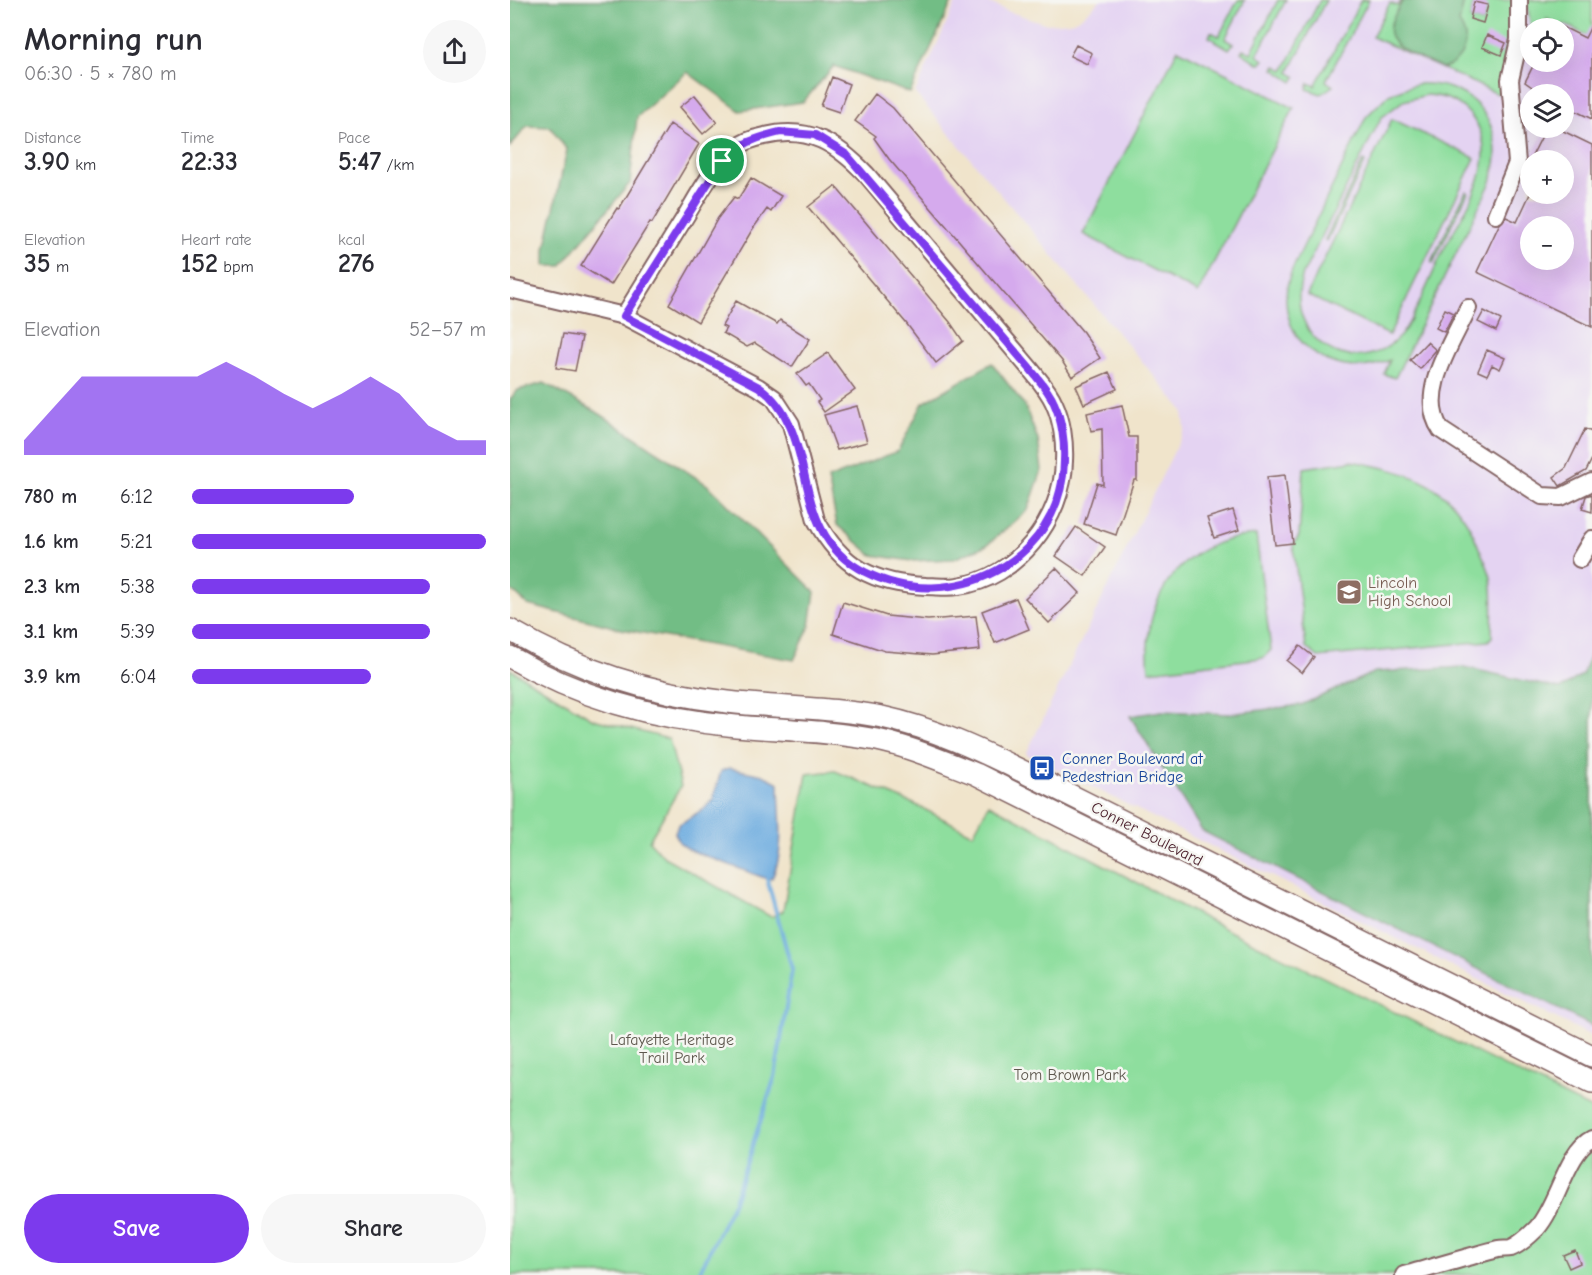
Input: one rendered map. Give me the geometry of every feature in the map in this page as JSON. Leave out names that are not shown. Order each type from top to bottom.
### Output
[{"type":"main road","name":"Conner Boulevard","points":[[510,630],[571,662],[627,684],[719,701],[802,706],[882,717],[956,741],[1026,773],[1592,1056]]},
{"type":"main road","name":"Conner Boulevard","points":[[510,657],[559,683],[611,702],[675,718],[735,726],[798,729],[878,741],[924,754],[976,774],[1592,1082]]},
{"type":"main road","points":[[1016,794],[1026,773]]},
{"type":"street","points":[[1496,215],[1517,163],[1510,80],[1519,40],[1519,0]]},
{"type":"street","points":[[510,289],[624,316],[759,387],[774,398],[791,424],[820,527],[833,549],[847,562],[865,573],[888,582],[905,585],[958,586],[982,580],[1005,568],[1027,549],[1044,528],[1060,490],[1064,449],[1055,404],[1031,370],[866,174],[847,155],[828,141],[815,135],[780,132],[754,138],[736,147],[702,189],[624,316]]},
{"type":"street","points":[[1468,308],[1434,390],[1433,412],[1441,430],[1542,496],[1561,497],[1576,492],[1592,482]]},
{"type":"street","points":[[1580,559],[1592,539]]},
{"type":"street","points":[[1404,1275],[1446,1266],[1501,1248],[1512,1248],[1537,1228],[1548,1213],[1575,1159],[1585,1142],[1592,1138]]},
{"type":"shaded area","name":"Lincoln High School","points":[[957,0],[984,0],[1007,11],[1047,24],[1071,22],[1083,16],[1100,0],[1592,0],[1592,1036],[1026,754],[1185,429],[1183,410],[915,93]]},
{"type":"green space","points":[[510,0],[953,0],[910,93],[834,66],[803,102],[740,111],[687,72],[637,117],[630,183],[561,266],[545,266],[545,249],[567,150],[550,127],[527,126],[510,147]]},
{"type":"green space","points":[[1238,0],[1245,0],[1225,39],[1233,44],[1229,49],[1209,37],[1211,32],[1219,36]]},
{"type":"green space","points":[[1278,0],[1286,0],[1257,55],[1264,60],[1259,64],[1241,52],[1243,49],[1251,53]]},
{"type":"green space","points":[[1320,0],[1326,0],[1289,72],[1296,77],[1293,82],[1274,69],[1276,66],[1284,70]]},
{"type":"green space","points":[[1361,0],[1369,0],[1326,81],[1333,86],[1321,94],[1307,89],[1309,83],[1315,86]]},
{"type":"green space","points":[[1403,0],[1390,26],[1459,23],[1464,0],[1514,0],[1511,62],[1498,94],[1372,37],[1390,3],[1398,6]],"holes":[[[1474,2],[1487,5],[1483,23],[1470,19]]]},
{"type":"green space","points":[[1403,0],[1464,0],[1459,23],[1463,30],[1465,43],[1456,61],[1443,69],[1400,48],[1390,34],[1390,26]]},
{"type":"green space","points":[[1523,0],[1592,0],[1592,38],[1574,29],[1574,18],[1529,18],[1527,3]]},
{"type":"green space","points":[[1178,49],[1294,108],[1198,293],[1083,234]]},
{"type":"green space","points":[[1417,84],[1438,85],[1456,90],[1471,99],[1482,111],[1491,126],[1495,143],[1495,162],[1491,182],[1395,378],[1384,374],[1390,360],[1367,366],[1346,366],[1326,360],[1309,349],[1296,334],[1288,315],[1286,294],[1292,270],[1366,117],[1389,94]],"holes":[[[1427,95],[1447,99],[1465,109],[1482,136],[1484,152],[1482,169],[1476,187],[1402,334],[1384,349],[1364,356],[1345,355],[1327,348],[1313,335],[1303,318],[1299,297],[1303,274],[1381,118],[1403,101]]]},
{"type":"green space","points":[[1392,119],[1475,158],[1389,335],[1307,295]]},
{"type":"green space","points":[[1363,161],[1365,162],[1327,241],[1325,240]]},
{"type":"green space","points":[[1466,191],[1468,192],[1433,263],[1431,262]]},
{"type":"green space","points":[[992,363],[1025,406],[1038,440],[1042,470],[1028,510],[987,545],[954,559],[912,561],[872,555],[837,525],[828,479],[898,451],[923,403]]},
{"type":"green space","points":[[544,383],[600,414],[709,486],[815,592],[810,626],[794,660],[621,629],[528,605],[510,589],[510,399],[518,390]]},
{"type":"green space","points":[[1351,461],[1394,470],[1412,477],[1429,485],[1458,509],[1469,527],[1491,578],[1492,637],[1488,641],[1318,657],[1306,647],[1293,545],[1299,536],[1304,468]]},
{"type":"green space","points":[[1256,535],[1271,650],[1263,658],[1149,671],[1148,644],[1152,620],[1159,597],[1171,578],[1187,561],[1206,549],[1229,540]]},
{"type":"green space","points":[[1592,650],[1592,1026],[1202,831],[1130,716],[1161,711],[1229,714],[1301,705],[1375,672],[1464,667],[1560,689],[1582,675]]},
{"type":"green space","points":[[510,669],[593,719],[669,739],[681,786],[649,841],[664,857],[771,917],[783,911],[807,774],[835,771],[914,804],[973,834],[989,804],[1225,929],[1592,1109],[1592,1275],[510,1275]]},
{"type":"water","points":[[729,768],[763,775],[779,783],[780,844],[772,878],[767,879],[690,850],[679,842],[675,833],[678,825],[704,809],[713,799],[721,771]]},
{"type":"building","points":[[1474,2],[1488,5],[1483,23],[1470,19]]},
{"type":"building","points":[[1592,24],[1592,119],[1574,110],[1574,84],[1528,84],[1525,82],[1530,72],[1574,72],[1574,32],[1585,38]]},
{"type":"building","points":[[1487,35],[1506,43],[1501,55],[1482,47]]},
{"type":"building","points":[[1076,45],[1092,53],[1087,64],[1070,56]]},
{"type":"building","points":[[832,77],[849,84],[839,112],[821,106]]},
{"type":"building","points":[[875,94],[893,108],[1083,332],[1100,358],[1072,377],[1062,361],[889,159],[874,138],[876,136],[855,121]]},
{"type":"building","points":[[695,95],[717,122],[703,134],[680,107]]},
{"type":"building","points":[[670,124],[699,144],[652,223],[650,222],[611,285],[581,266],[617,208],[619,209]]},
{"type":"building","points":[[1574,136],[1592,145],[1592,327],[1477,272],[1499,225],[1506,217],[1517,222],[1525,204],[1574,204],[1574,150],[1535,150],[1541,138]]},
{"type":"building","points":[[751,178],[781,196],[771,212],[767,209],[752,230],[698,322],[669,304],[718,218],[734,197],[738,199]]},
{"type":"building","points":[[835,186],[950,322],[963,341],[936,363],[906,323],[808,207]]},
{"type":"building","points":[[736,301],[777,324],[780,320],[810,339],[792,367],[755,343],[747,347],[723,333],[726,328],[722,326]]},
{"type":"building","points":[[1445,309],[1454,313],[1444,332],[1436,328]]},
{"type":"building","points":[[1484,311],[1501,320],[1496,331],[1478,322]]},
{"type":"building","points":[[563,334],[582,337],[575,371],[556,368]]},
{"type":"building","points":[[1427,342],[1436,350],[1420,369],[1410,360]]},
{"type":"building","points":[[1487,350],[1505,358],[1500,369],[1492,365],[1487,375],[1478,371]]},
{"type":"building","points":[[828,353],[855,390],[824,412],[817,402],[820,400],[809,384],[806,386],[797,374]]},
{"type":"building","points":[[1109,372],[1117,389],[1084,404],[1076,386]]},
{"type":"building","points":[[1122,405],[1129,437],[1137,437],[1137,480],[1134,480],[1116,535],[1084,524],[1097,483],[1103,485],[1102,429],[1091,431],[1087,413]]},
{"type":"building","points":[[857,406],[867,442],[837,450],[824,415]]},
{"type":"building","points":[[1585,429],[1592,432],[1592,459],[1586,471],[1560,486],[1554,477],[1566,468]]},
{"type":"building","points":[[1285,475],[1293,543],[1275,545],[1267,477]]},
{"type":"building","points":[[1592,494],[1592,512],[1582,509],[1586,496]]},
{"type":"building","points":[[1233,510],[1239,530],[1214,538],[1207,518]]},
{"type":"building","points":[[1076,527],[1105,547],[1085,576],[1056,556]]},
{"type":"building","points":[[1056,568],[1080,593],[1049,623],[1025,598]]},
{"type":"building","points":[[1016,598],[1029,629],[995,643],[982,611]]},
{"type":"building","points":[[843,602],[887,616],[928,620],[976,616],[980,650],[932,655],[885,651],[833,634]]},
{"type":"building","points":[[1300,646],[1314,657],[1302,673],[1287,661]]},
{"type":"building","points":[[1575,1250],[1580,1263],[1569,1268],[1563,1255]]},
{"type":"waterway","points":[[698,1275],[734,1201],[775,1077],[792,969],[767,879]]},
{"type":"place","name":"Lincoln High School","points":[[1349,592]]},
{"type":"place","name":"Conner Boulevard at Pedestrian Bridge","points":[[1042,768]]},
{"type":"route","points":[[780,132],[815,135],[828,141],[847,155],[866,174],[1045,389],[1055,404],[1064,449],[1064,471],[1060,490],[1044,528],[1027,549],[1005,568],[982,580],[958,586],[905,585],[888,582],[865,573],[847,562],[833,549],[816,520],[791,424],[784,410],[774,398],[759,387],[624,316],[702,189],[722,161],[736,147],[754,138],[780,132]]},
{"type":"park label","name":"Lafayette Heritage Trail Park","points":[[672,1049]]},
{"type":"park label","name":"Tom Brown Park","points":[[1070,1075]]}]
